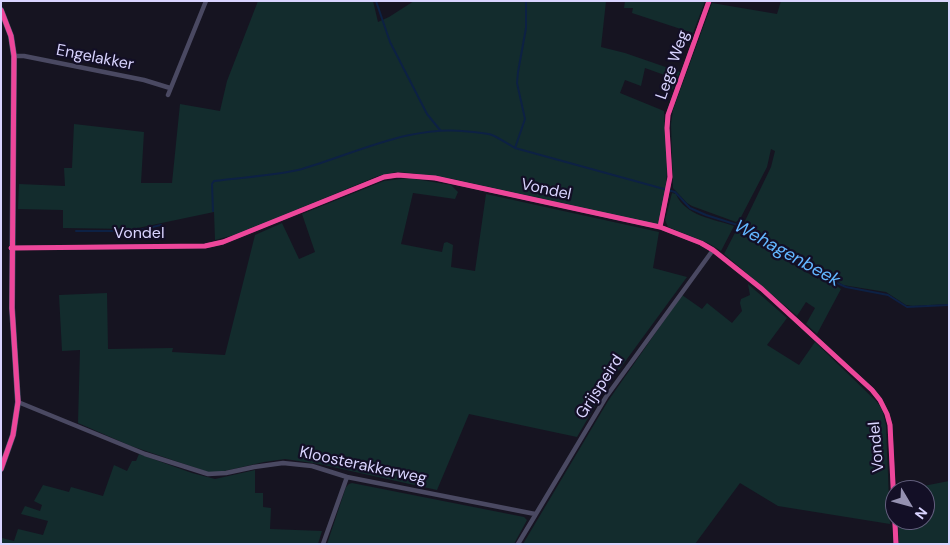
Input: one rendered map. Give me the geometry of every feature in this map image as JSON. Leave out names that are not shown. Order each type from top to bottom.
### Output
[{"type":"main road","points":[[1,10],[11,36],[14,56],[11,248],[12,308],[18,402],[13,435],[1,469]]},
{"type":"street","points":[[168,95],[206,1]]},
{"type":"street","name":"Lege Weg","points":[[660,227],[670,177],[668,116],[709,1]]},
{"type":"street","name":"Engelakker","points":[[14,56],[24,56],[144,80],[170,88]]},
{"type":"street","name":"Vondel","points":[[11,248],[205,246],[223,242],[384,177],[398,175],[435,178],[660,227],[701,243],[713,250],[762,289],[827,348],[880,400],[888,414],[890,425],[896,544]]},
{"type":"street","name":"Grijspeird","points":[[518,544],[606,397],[713,250]]},
{"type":"street","name":"Kloosterakkerweg","points":[[18,402],[145,454],[208,474],[226,473],[283,463],[312,466],[347,477],[535,514]]},
{"type":"street","points":[[323,544],[347,477]]},
{"type":"green space","points":[[258,1],[373,1],[378,22],[414,1],[606,1],[601,47],[625,53],[680,72],[673,89],[670,90],[670,77],[645,68],[641,86],[625,80],[620,93],[664,111],[667,167],[666,187],[660,221],[658,224],[655,224],[453,179],[396,172],[378,176],[238,234],[215,240],[214,212],[133,229],[63,228],[63,210],[18,209],[19,184],[65,186],[64,168],[72,168],[74,124],[144,132],[141,183],[172,183],[180,104],[220,111],[227,81]]},
{"type":"green space","points":[[625,1],[705,1],[693,33],[632,13],[633,8],[624,8]]},
{"type":"green space","points":[[781,1],[949,1],[949,304],[906,305],[886,292],[843,285],[815,265],[812,271],[800,261],[751,234],[744,223],[771,167],[775,151],[771,149],[767,167],[740,219],[736,222],[692,206],[673,188],[671,124],[673,110],[712,3],[777,14]]},
{"type":"green space","points":[[409,178],[451,185],[458,192],[455,199],[413,193],[401,244],[442,252],[444,243],[447,242],[453,245],[451,267],[475,271],[486,194],[659,232],[653,268],[687,277],[605,389],[577,437],[469,414],[437,490],[319,464],[285,459],[220,472],[208,472],[131,446],[78,423],[80,350],[62,351],[59,295],[107,293],[108,349],[173,348],[172,352],[225,355],[255,235],[282,223],[299,259],[315,252],[302,214],[384,181]]},
{"type":"green space","points":[[672,193],[676,194],[680,201],[693,212],[734,226],[721,251],[708,243],[668,227],[665,220]]},
{"type":"green space","points":[[738,227],[746,237],[818,279],[821,274],[841,289],[817,334],[806,324],[815,308],[806,302],[797,316],[724,254]]},
{"type":"green space","points":[[748,284],[787,318],[767,345],[799,365],[815,342],[882,409],[886,425],[888,480],[885,480],[885,523],[778,506],[740,483],[695,544],[523,544],[608,401],[682,295],[702,309],[707,303],[732,323],[742,311],[741,299],[750,295]]},
{"type":"green space","points":[[139,454],[215,479],[255,470],[255,493],[263,493],[263,507],[271,508],[270,529],[322,531],[318,544],[1,544],[2,538],[14,541],[18,529],[43,535],[48,521],[21,514],[25,506],[40,511],[42,505],[34,501],[43,485],[69,492],[71,487],[103,496],[114,465],[127,471],[132,461],[136,461]]},
{"type":"green space","points":[[949,481],[949,544],[899,544],[898,530],[935,530],[935,484]]},
{"type":"green space","points":[[352,483],[524,517],[527,520],[514,544],[327,544],[346,487]]},
{"type":"waterway","points":[[376,1],[390,42],[427,114],[440,130]]},
{"type":"waterway","points":[[515,148],[525,119],[517,83],[526,28],[526,1]]},
{"type":"waterway","name":"Wehagenbeek","points":[[213,211],[212,184],[214,181],[302,169],[386,141],[429,132],[451,130],[485,133],[495,136],[515,148],[675,192],[690,208],[744,227],[747,233],[816,274],[821,270],[837,283],[846,287],[888,295],[907,307],[949,305]]},
{"type":"waterway","points":[[76,231],[136,231],[161,225]]},
{"type":"cycle path","points":[[660,227],[670,177],[668,115],[709,1]]},
{"type":"cycle path","points":[[1,10],[11,36],[14,56],[12,308],[18,402],[13,435],[1,469]]},
{"type":"cycle path","points":[[11,248],[205,246],[223,242],[384,177],[398,175],[435,178],[660,227],[701,243],[713,250],[762,289],[872,390],[880,400],[890,425],[896,544]]}]
